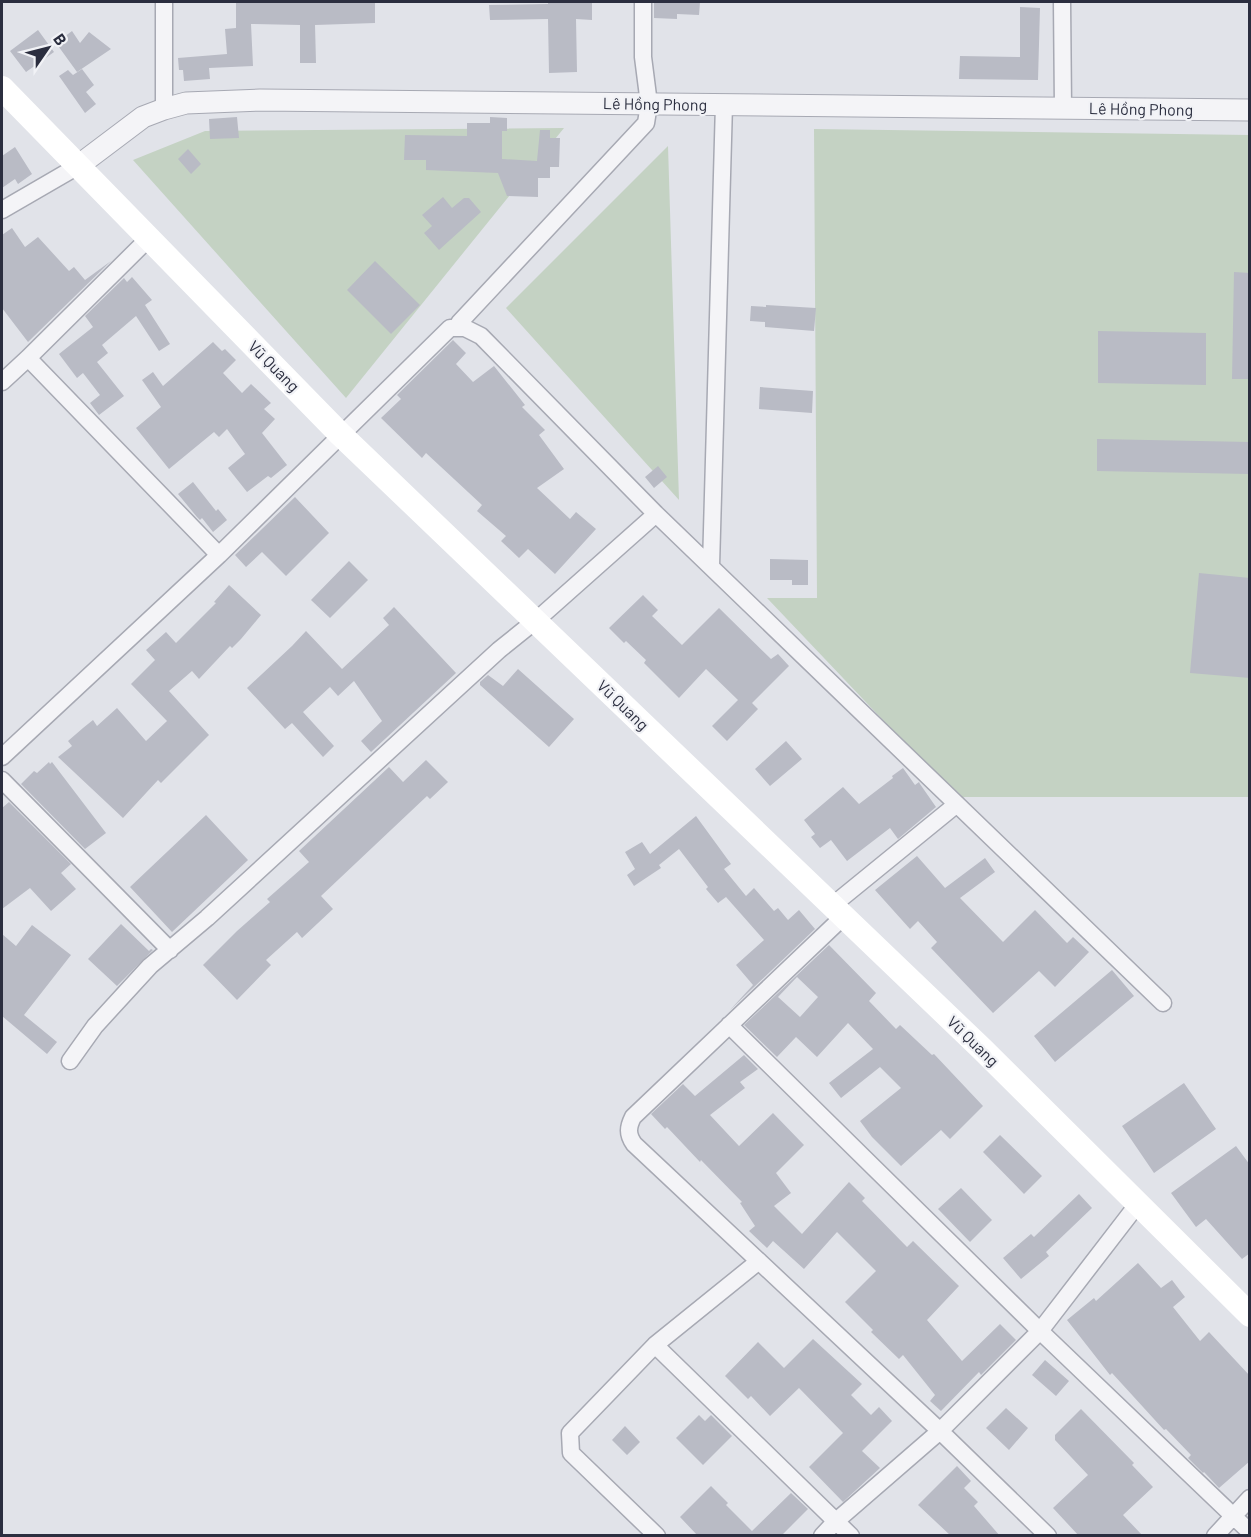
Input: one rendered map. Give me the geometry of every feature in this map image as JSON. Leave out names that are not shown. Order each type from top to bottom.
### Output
[{"type":"main road","name":"Vũ Quang","points":[[2,88],[340,434],[990,1057],[1250,1315]]},
{"type":"street","points":[[164,2],[164,109]]},
{"type":"street","points":[[643,2],[643,57],[649,104],[646,123],[459,323],[481,336],[656,514],[1163,1003]]},
{"type":"street","points":[[1062,2],[1063,108]]},
{"type":"street","name":"Lê Hồng Phong","points":[[78,166],[143,117],[186,103],[260,100],[1250,110]]},
{"type":"street","points":[[711,566],[724,104]]},
{"type":"street","points":[[2,210],[78,166]]},
{"type":"street","points":[[2,382],[148,239]]},
{"type":"street","points":[[2,756],[219,555],[450,328],[465,328]]},
{"type":"street","points":[[28,358],[219,555]]},
{"type":"street","points":[[70,1061],[79,1046],[114,1004],[150,966],[499,650],[656,514]]},
{"type":"street","points":[[2,780],[170,950]]},
{"type":"street","points":[[957,804],[838,911],[729,1025],[633,1117],[628,1131],[634,1144],[940,1431],[1048,1536]]},
{"type":"street","points":[[729,1025],[1040,1331],[1250,1532]]},
{"type":"street","points":[[822,1536],[835,1522],[940,1431],[1040,1331],[1137,1205]]},
{"type":"street","points":[[657,1536],[571,1453],[570,1433],[655,1345],[759,1261]]},
{"type":"street","points":[[655,1345],[851,1536]]},
{"type":"street","points":[[1215,1536],[1250,1498]]},
{"type":"green space","points":[[564,128],[346,398],[133,160],[205,131]]},
{"type":"green space","points":[[814,129],[1249,135],[1249,797],[956,797],[767,598],[817,598]]},
{"type":"green space","points":[[668,146],[679,500],[506,308]]},
{"type":"building","points":[[236,2],[375,2],[375,23],[315,25],[316,63],[300,63],[300,25],[251,24],[253,66],[209,68],[210,79],[184,81],[183,70],[179,70],[178,58],[227,54],[225,29],[236,28]]},
{"type":"building","points":[[548,2],[592,2],[592,20],[576,19],[577,72],[549,73],[548,19],[490,20],[489,5],[548,4]]},
{"type":"building","points":[[654,2],[700,2],[699,15],[677,14],[677,19],[654,18]]},
{"type":"building","points":[[1020,7],[1040,8],[1038,80],[959,79],[960,56],[1020,57]]},
{"type":"building","points":[[38,30],[54,52],[26,72],[10,51]]},
{"type":"building","points":[[72,31],[80,43],[89,32],[111,49],[77,72],[56,43]]},
{"type":"building","points":[[82,69],[94,85],[86,92],[96,104],[85,113],[59,76],[68,70],[73,75]]},
{"type":"building","points":[[237,117],[239,138],[210,139],[209,119]]},
{"type":"building","points":[[490,117],[507,118],[507,131],[502,131],[502,159],[537,161],[540,130],[550,130],[550,138],[560,138],[559,167],[550,167],[550,178],[538,178],[538,197],[507,196],[498,173],[426,170],[426,160],[404,160],[405,135],[467,136],[467,123],[490,123]]},
{"type":"building","points":[[15,147],[32,174],[18,184],[15,179],[2,188],[2,156]]},
{"type":"building","points":[[188,149],[201,164],[191,174],[178,159]]},
{"type":"building","points":[[443,197],[452,208],[464,198],[469,198],[481,212],[439,250],[424,233],[432,226],[422,215]]},
{"type":"building","points":[[12,228],[25,247],[38,237],[69,271],[74,267],[85,280],[111,261],[28,342],[2,308],[2,235]]},
{"type":"building","points":[[375,261],[420,305],[391,334],[347,290]]},
{"type":"building","points":[[1234,272],[1250,273],[1250,379],[1232,379]]},
{"type":"building","points":[[132,277],[152,300],[145,305],[170,344],[159,351],[136,316],[102,345],[108,353],[97,362],[124,396],[99,415],[90,403],[100,395],[83,373],[77,378],[59,354],[93,327],[85,316],[124,278],[127,282]]},
{"type":"building","points":[[766,305],[816,308],[814,331],[765,327],[765,322],[750,321],[751,306],[766,307]]},
{"type":"building","points":[[1098,331],[1206,333],[1206,385],[1098,383]]},
{"type":"building","points":[[453,340],[466,353],[456,364],[473,382],[494,366],[525,405],[522,407],[545,430],[539,435],[564,469],[537,488],[570,519],[576,512],[596,529],[555,574],[528,549],[519,558],[501,541],[506,536],[477,511],[482,505],[426,453],[422,458],[381,418],[401,399],[397,395]]},
{"type":"building","points":[[213,342],[222,351],[225,349],[236,360],[223,373],[242,393],[251,384],[271,403],[264,409],[275,419],[262,433],[287,465],[271,478],[268,476],[247,492],[228,468],[245,454],[227,429],[219,437],[214,432],[169,469],[136,428],[161,407],[142,380],[153,372],[163,386]]},
{"type":"building","points":[[760,387],[813,391],[812,413],[759,409]]},
{"type":"building","points":[[1097,439],[1250,442],[1249,474],[1097,471]]},
{"type":"building","points":[[658,466],[667,477],[654,488],[645,477]]},
{"type":"building","points":[[193,482],[216,511],[218,509],[227,520],[213,532],[178,494]]},
{"type":"building","points":[[295,497],[329,533],[286,576],[262,552],[246,567],[235,555]]},
{"type":"building","points":[[770,559],[808,560],[808,585],[792,585],[792,580],[770,580]]},
{"type":"building","points":[[349,561],[368,580],[330,618],[311,600]]},
{"type":"building","points":[[1199,573],[1250,578],[1250,678],[1190,673]]},
{"type":"building","points":[[229,585],[261,615],[241,639],[232,648],[230,646],[199,679],[192,671],[169,691],[209,735],[161,783],[158,780],[123,818],[58,757],[72,746],[68,741],[83,728],[93,720],[97,726],[117,708],[146,741],[167,721],[131,684],[155,660],[146,650],[166,632],[176,643],[216,603],[214,602]]},
{"type":"building","points":[[643,595],[658,610],[652,616],[682,645],[719,608],[771,659],[778,654],[789,666],[752,703],[758,709],[727,741],[712,726],[738,700],[706,669],[679,698],[644,663],[646,660],[609,628]]},
{"type":"building","points":[[394,607],[456,673],[371,752],[361,741],[382,721],[354,681],[338,696],[330,687],[303,712],[334,746],[323,757],[292,723],[285,729],[247,688],[306,631],[342,669],[389,625],[383,618]]},
{"type":"building","points":[[518,669],[574,719],[549,747],[480,685],[480,682],[488,675],[503,686]]},
{"type":"building","points":[[786,741],[802,759],[770,786],[755,769]]},
{"type":"building","points":[[426,760],[448,782],[430,799],[427,796],[321,896],[333,909],[302,938],[297,932],[266,960],[271,965],[237,1000],[203,965],[270,902],[267,899],[309,862],[299,851],[389,767],[403,782]]},
{"type":"building","points":[[49,762],[50,764],[52,762],[106,833],[85,849],[21,784],[34,771],[37,773]]},
{"type":"building","points":[[903,768],[915,785],[919,782],[936,807],[898,839],[890,828],[847,861],[831,840],[820,848],[811,837],[815,834],[804,820],[843,787],[859,804]]},
{"type":"building","points":[[9,802],[71,864],[61,873],[76,889],[51,911],[30,888],[2,909],[2,808]]},
{"type":"building","points":[[206,815],[248,860],[172,932],[130,887]]},
{"type":"building","points":[[696,816],[731,864],[724,869],[746,896],[754,888],[774,911],[778,908],[788,920],[799,910],[815,929],[730,1010],[753,985],[736,965],[764,940],[726,897],[718,903],[679,849],[659,865],[661,868],[634,886],[627,875],[635,869],[625,852],[642,842],[650,854]]},
{"type":"building","points":[[917,856],[945,888],[985,858],[995,872],[960,898],[1003,942],[1035,910],[1067,943],[1073,937],[1089,952],[1055,987],[1039,971],[993,1013],[931,948],[937,942],[918,921],[910,929],[875,890]]},
{"type":"building","points":[[121,924],[149,951],[153,950],[117,986],[88,959]]},
{"type":"building","points":[[32,925],[71,955],[24,1015],[57,1042],[47,1054],[2,1016],[2,934],[16,946]]},
{"type":"building","points":[[829,945],[876,993],[869,1001],[896,1029],[900,1025],[932,1055],[934,1054],[983,1106],[950,1139],[941,1130],[901,1166],[872,1137],[860,1121],[901,1088],[880,1067],[841,1098],[829,1083],[873,1049],[848,1023],[817,1057],[796,1037],[777,1057],[744,1025]],"holes":[[[797,977],[818,997],[800,1017],[778,997]]]},
{"type":"building","points":[[1112,970],[1134,996],[1055,1062],[1034,1036]]},
{"type":"building","points":[[744,1055],[758,1069],[740,1082],[745,1088],[710,1115],[739,1146],[773,1113],[804,1145],[776,1173],[791,1193],[774,1206],[802,1234],[849,1182],[865,1198],[862,1201],[907,1247],[913,1241],[959,1286],[927,1320],[962,1361],[1000,1324],[1016,1340],[981,1375],[979,1372],[941,1411],[930,1401],[935,1395],[903,1355],[899,1359],[845,1302],[876,1271],[837,1232],[804,1269],[773,1241],[767,1248],[749,1231],[755,1226],[740,1203],[742,1202],[651,1114],[683,1084],[695,1096]]},
{"type":"building","points":[[1184,1083],[1216,1129],[1154,1173],[1122,1126]]},
{"type":"building","points":[[1000,1135],[1042,1176],[1024,1194],[983,1152]]},
{"type":"building","points":[[1236,1146],[1250,1165],[1250,1253],[1242,1259],[1206,1219],[1196,1227],[1171,1193]]},
{"type":"building","points":[[961,1188],[992,1220],[970,1242],[938,1209]]},
{"type":"building","points":[[1079,1194],[1092,1208],[1046,1252],[1049,1256],[1021,1279],[1003,1258],[1031,1234],[1034,1237]]},
{"type":"building","points":[[1138,1263],[1161,1288],[1172,1280],[1185,1297],[1173,1307],[1200,1341],[1209,1332],[1250,1376],[1250,1461],[1219,1488],[1188,1458],[1191,1455],[1166,1429],[1164,1430],[1112,1373],[1110,1375],[1067,1320],[1094,1298],[1096,1301]]},
{"type":"building","points":[[813,1339],[862,1384],[851,1395],[871,1415],[879,1407],[892,1421],[862,1451],[880,1468],[843,1502],[809,1467],[843,1433],[799,1388],[770,1416],[751,1396],[748,1399],[725,1376],[758,1342],[784,1368]]},
{"type":"building","points":[[1045,1360],[1069,1381],[1056,1396],[1032,1375]]},
{"type":"building","points":[[1006,1408],[1028,1428],[1009,1450],[986,1428]]},
{"type":"building","points":[[1081,1409],[1134,1463],[1132,1465],[1153,1487],[1123,1515],[1143,1536],[1079,1536],[1053,1508],[1088,1475],[1055,1440],[1055,1435]]},
{"type":"building","points":[[699,1415],[705,1421],[711,1415],[732,1436],[703,1465],[676,1438]]},
{"type":"building","points":[[625,1426],[640,1442],[627,1455],[612,1440]]},
{"type":"building","points":[[957,1466],[971,1481],[964,1488],[978,1502],[974,1506],[1000,1536],[951,1536],[918,1505]]},
{"type":"building","points":[[711,1486],[752,1531],[791,1493],[808,1509],[781,1536],[698,1536],[680,1517]]}]
